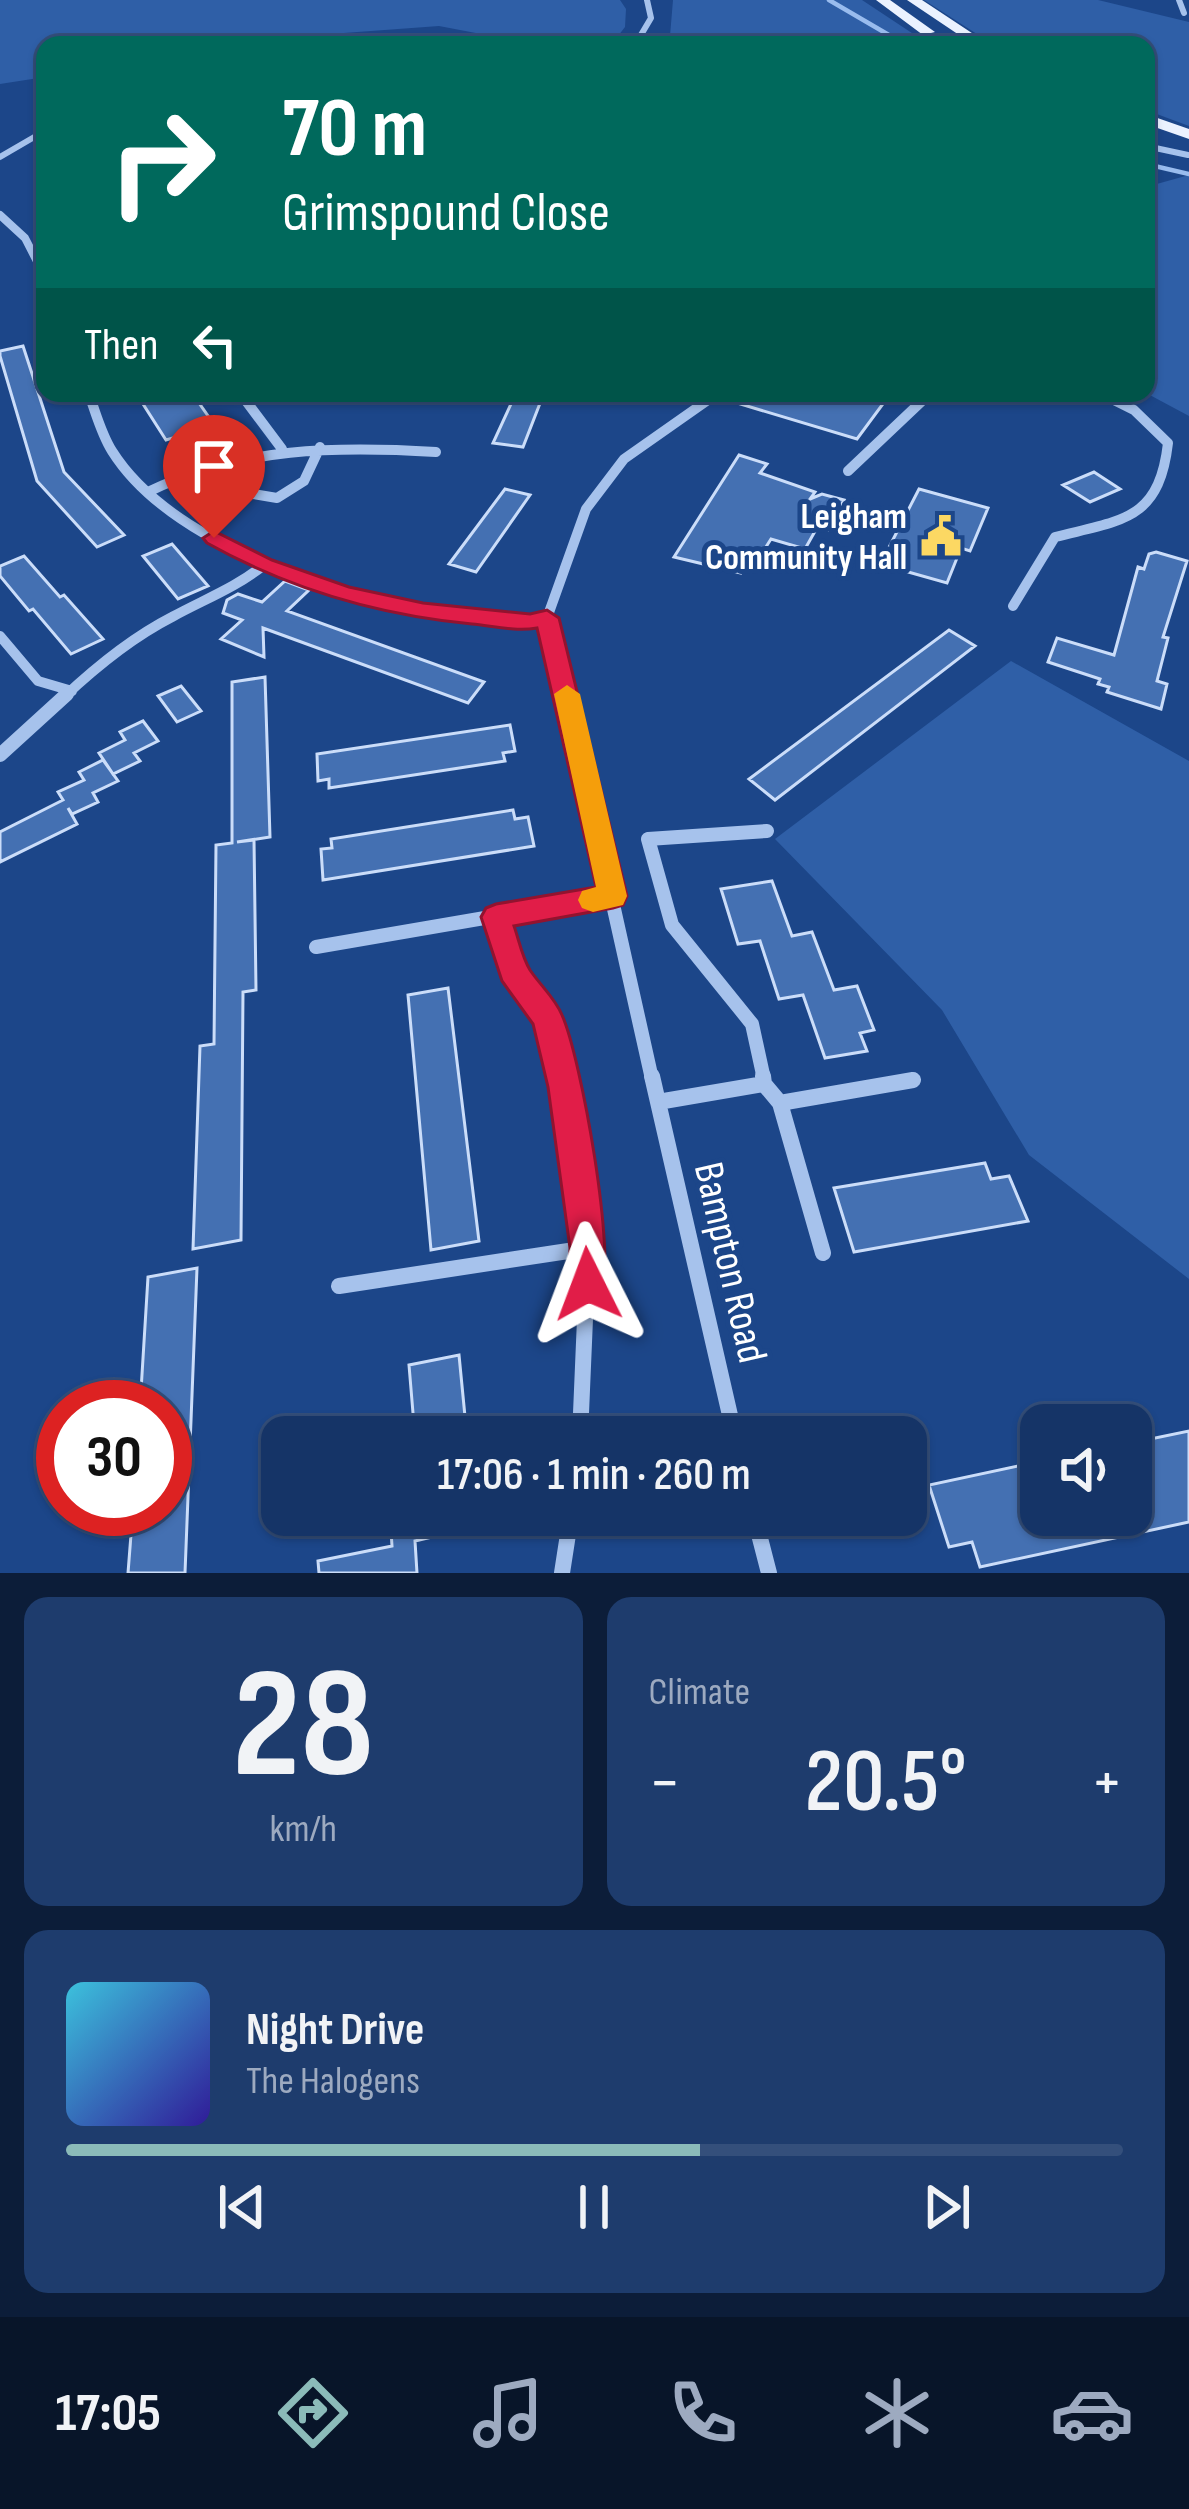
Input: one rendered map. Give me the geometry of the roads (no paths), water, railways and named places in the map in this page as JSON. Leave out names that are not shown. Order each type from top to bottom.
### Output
[{"type":"main road","points":[[882,0],[935,36]]},
{"type":"main road","points":[[913,0],[969,36]]},
{"type":"main road","points":[[1155,122],[1189,134]]},
{"type":"main road","points":[[1155,134],[1189,145]]},
{"type":"street","points":[[640,36],[651,18],[647,0]]},
{"type":"street","points":[[1179,0],[1184,13]]},
{"type":"street","points":[[0,157],[36,136]]},
{"type":"street","points":[[1155,148],[1188,155]]},
{"type":"street","points":[[0,215],[36,254]]},
{"type":"street","points":[[92,402],[109,447],[150,491],[193,525],[264,565],[344,593],[423,611],[530,622],[547,618]]},
{"type":"street","points":[[247,402],[282,449]]},
{"type":"street","name":"Bampton Road","points":[[705,402],[649,438],[590,497],[573,527],[547,618],[730,1416]]},
{"type":"street","points":[[848,471],[921,402]]},
{"type":"street","points":[[1013,606],[1055,537],[1128,521],[1151,506],[1167,469],[1168,443],[1119,402]]},
{"type":"street","points":[[221,465],[231,482],[254,498],[286,496],[316,470],[320,447]]},
{"type":"street","points":[[150,491],[171,479],[282,449],[436,452]]},
{"type":"street","points":[[0,755],[106,658],[171,617],[234,589],[264,565]]},
{"type":"street","points":[[0,636],[38,680],[72,691]]},
{"type":"street","points":[[767,831],[648,839],[672,925],[752,1024],[762,1054],[764,1084],[780,1103],[823,1253]]},
{"type":"street","points":[[316,947],[613,896]]},
{"type":"street","points":[[496,917],[513,971],[548,1019],[565,1087],[588,1248],[581,1416]]},
{"type":"street","points":[[780,1103],[913,1080]]},
{"type":"street","points":[[658,1102],[764,1084]]},
{"type":"street","points":[[339,1286],[588,1248]]},
{"type":"street","points":[[562,1573],[568,1536]]},
{"type":"street","points":[[760,1536],[770,1573]]},
{"type":"waterway","points":[[829,0],[891,36]]},
{"type":"waterway","points":[[1155,166],[1189,174]]},
{"type":"place","name":"Leigham Community Hall","points":[[941,536]]}]
